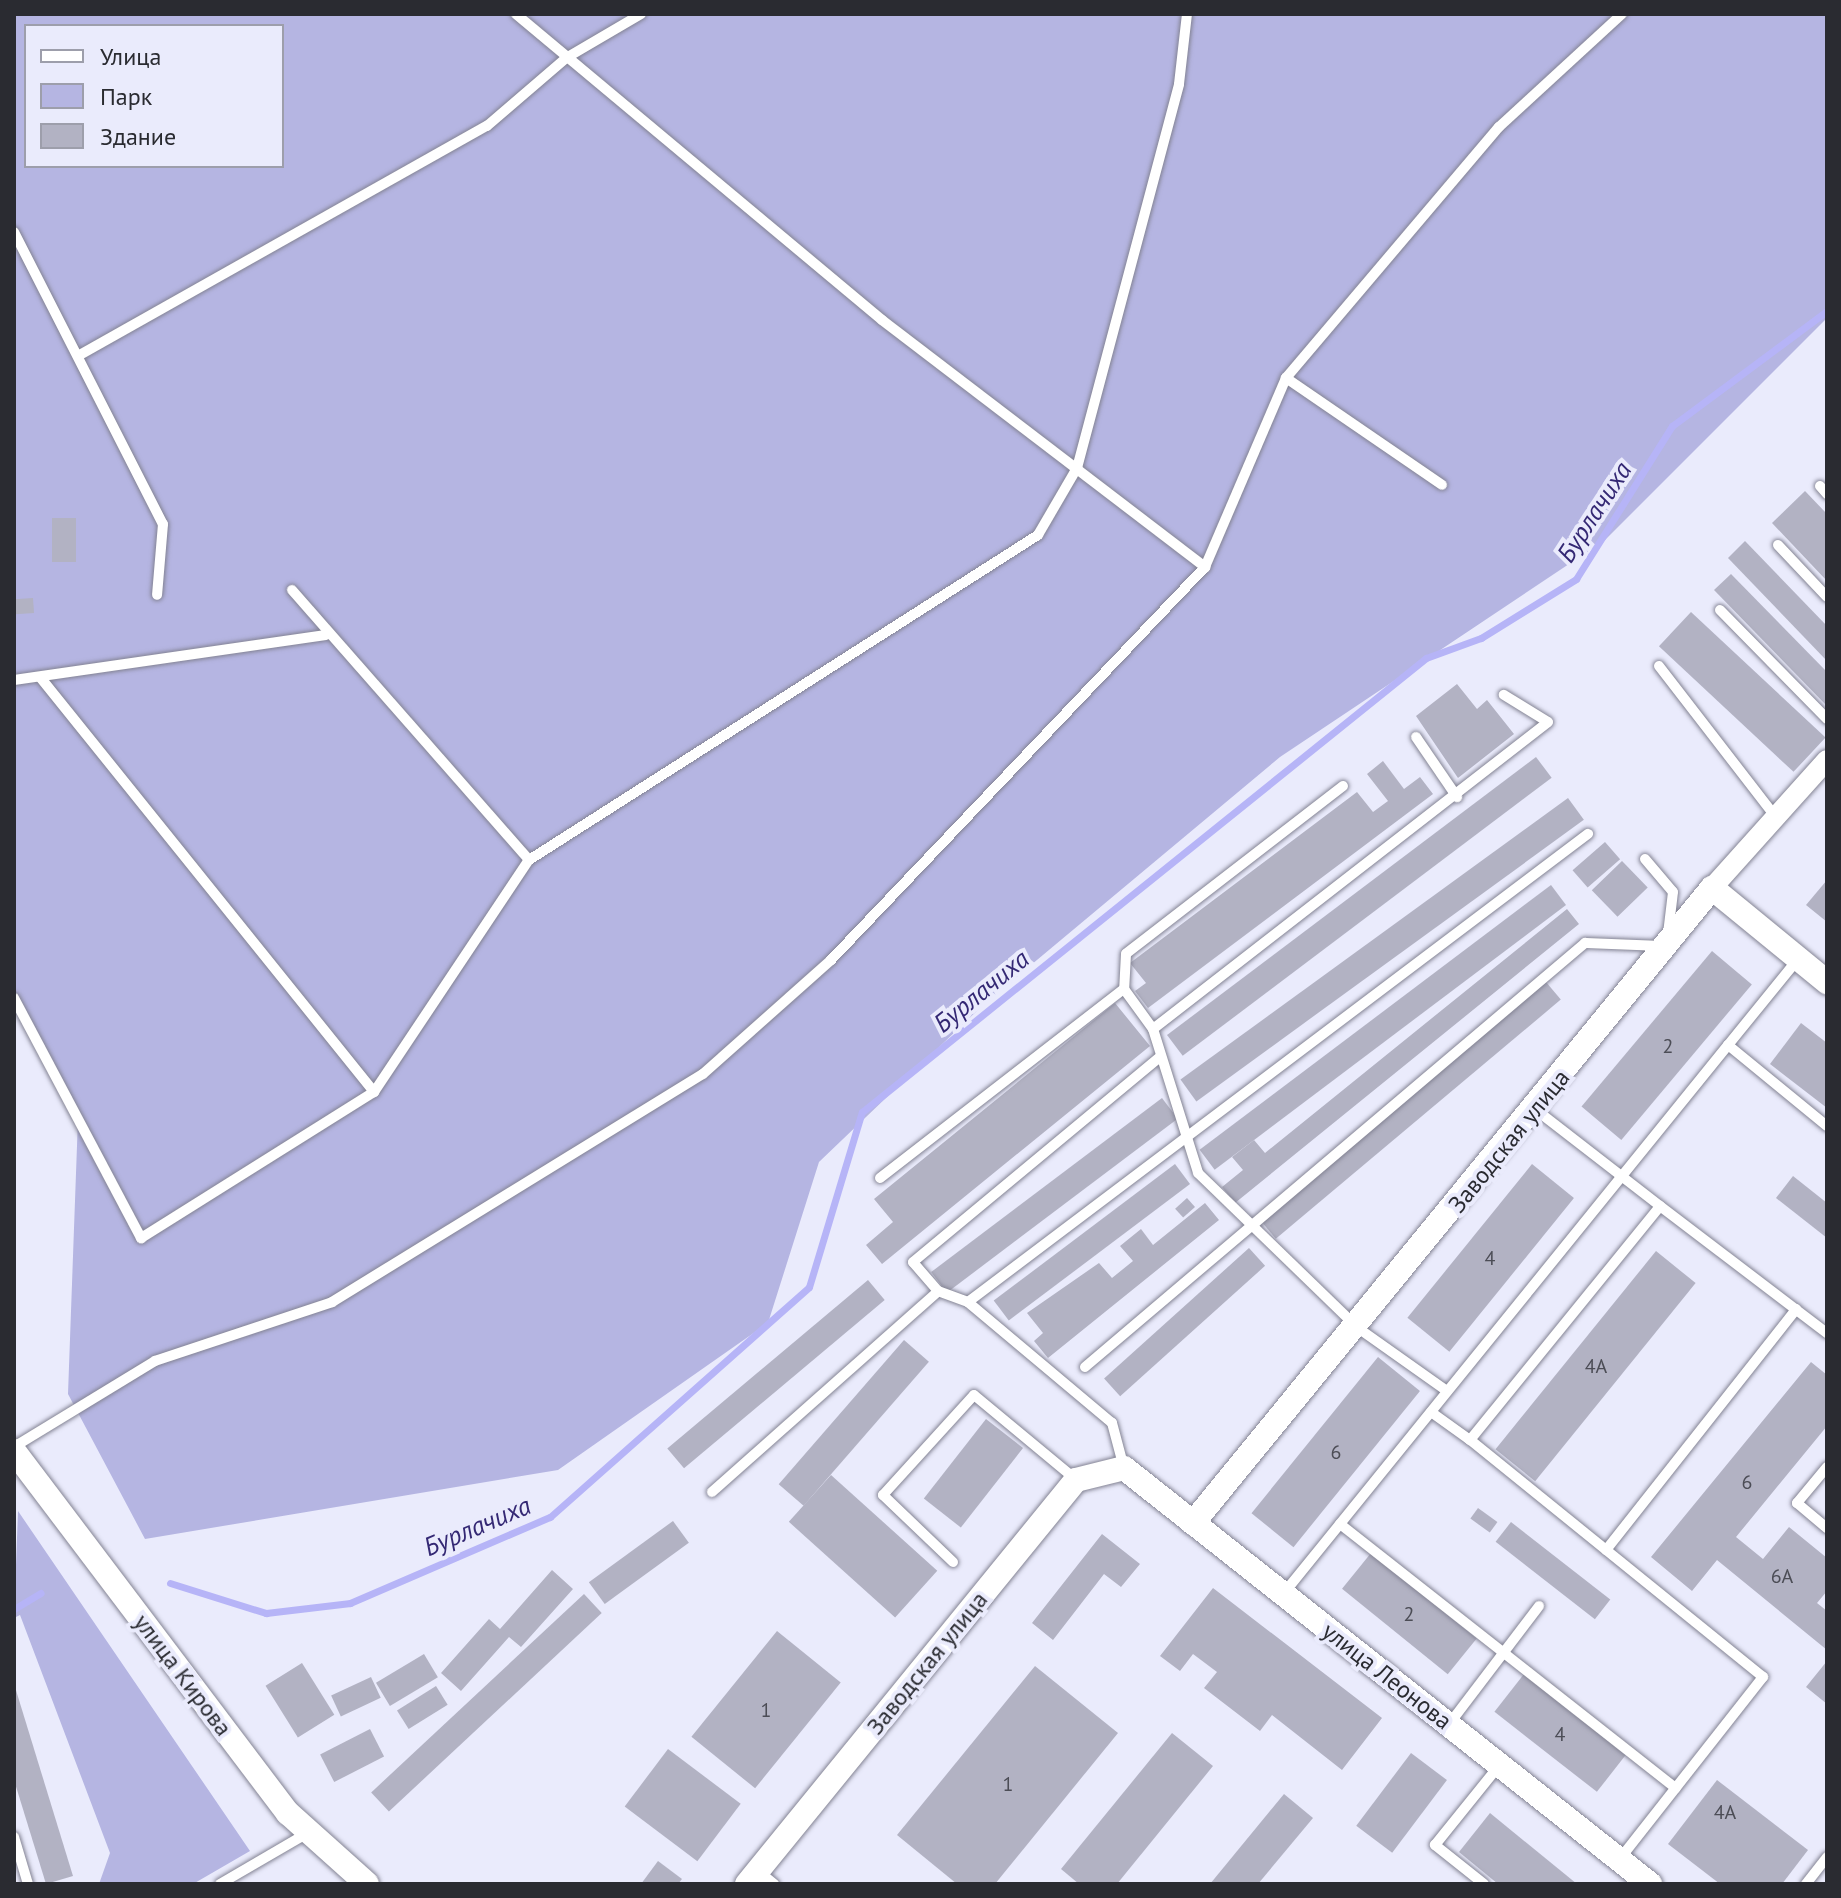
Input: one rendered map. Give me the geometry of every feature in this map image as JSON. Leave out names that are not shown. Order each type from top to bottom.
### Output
[{"type":"street","name":"Заводская улица","points":[[1193,1523],[1358,1328],[1712,888],[1774,815],[1827,760]]},
{"type":"street","points":[[1712,888],[1827,982]]},
{"type":"street","name":"улица Кирова","points":[[14,1449],[306,1834],[367,1884]]},
{"type":"street","points":[[1076,1480],[1124,1468]]},
{"type":"street","name":"улица Леонова","points":[[1124,1468],[1650,1884]]},
{"type":"street","name":"Заводская улица","points":[[760,1880],[1076,1480]]},
{"type":"lane","points":[[516,14],[882,320],[1205,567]]},
{"type":"lane","points":[[78,356],[487,126],[566,58],[641,14]]},
{"type":"lane","points":[[14,998],[141,1238],[374,1092],[529,860],[1038,535],[1077,468],[1179,84],[1187,14]]},
{"type":"lane","points":[[14,1449],[155,1361],[332,1302],[703,1074],[831,960],[1205,567],[1286,378],[1499,127],[1622,14]]},
{"type":"lane","points":[[14,232],[163,524],[157,595]]},
{"type":"lane","points":[[1286,378],[1442,485]]},
{"type":"lane","points":[[1778,545],[1827,597]]},
{"type":"lane","points":[[292,590],[326,635],[529,860]]},
{"type":"lane","points":[[1720,610],[1827,719]]},
{"type":"lane","points":[[14,680],[326,635]]},
{"type":"lane","points":[[1659,666],[1774,815]]},
{"type":"lane","points":[[40,677],[374,1092]]},
{"type":"lane","points":[[1153,1029],[1457,797],[1548,722],[1504,695]]},
{"type":"lane","points":[[1416,737],[1457,797]]},
{"type":"lane","points":[[1343,786],[1126,954],[1124,989],[1153,1029],[1198,1173],[1358,1328],[1447,1391]]},
{"type":"lane","points":[[968,1302],[1588,834]]},
{"type":"lane","points":[[1085,1367],[1247,1223],[1585,943],[1667,946],[1673,892],[1645,859]]},
{"type":"lane","points":[[1283,1594],[1798,958]]},
{"type":"lane","points":[[880,1178],[1124,989]]},
{"type":"lane","points":[[1728,1045],[1827,1126]]},
{"type":"lane","points":[[1124,1468],[1112,1423],[968,1302],[938,1291],[913,1262],[1160,1057]]},
{"type":"lane","points":[[1535,1109],[1827,1333]]},
{"type":"lane","points":[[1470,1440],[1660,1206]]},
{"type":"lane","points":[[712,1492],[938,1291]]},
{"type":"lane","points":[[1606,1550],[1796,1309]]},
{"type":"lane","points":[[953,1562],[883,1495],[974,1395],[1076,1480]]},
{"type":"lane","points":[[1431,1412],[1470,1440],[1763,1677],[1619,1860]]},
{"type":"lane","points":[[1827,1467],[1797,1503],[1827,1528]]},
{"type":"lane","points":[[1340,1524],[1676,1788]]},
{"type":"lane","points":[[1449,1725],[1539,1606]]},
{"type":"lane","points":[[1484,1884],[1435,1845],[1500,1765]]},
{"type":"lane","points":[[220,1884],[306,1834]]},
{"type":"lane","points":[[14,1837],[28,1884]]},
{"type":"lane","points":[[1806,1884],[1827,1857]]},
{"type":"green space","points":[[14,14],[1827,14],[1827,318],[1605,540],[1280,757],[982,1006],[819,1162],[768,1323],[558,1470],[145,1539],[68,1394],[78,1118],[14,995]]},
{"type":"green space","points":[[18,1511],[250,1851],[193,1884],[99,1884],[110,1853],[20,1615],[14,1618]]},
{"type":"building","points":[[1805,491],[1827,514],[1827,581],[1772,523]]},
{"type":"building","points":[[52,518],[76,518],[76,562],[52,562]]},
{"type":"building","points":[[1745,541],[1827,626],[1827,661],[1728,558]]},
{"type":"building","points":[[1731,574],[1827,672],[1827,706],[1714,590]]},
{"type":"building","points":[[33,598],[34,613],[15,614],[14,599]]},
{"type":"building","points":[[1691,612],[1826,737],[1794,772],[1659,646]]},
{"type":"building","points":[[1457,684],[1477,709],[1487,700],[1514,734],[1458,778],[1416,716]]},
{"type":"building","points":[[1536,757],[1552,778],[1183,1056],[1167,1035]]},
{"type":"building","points":[[1383,761],[1404,789],[1420,777],[1433,794],[1148,1008],[1135,991],[1146,983],[1130,963],[1357,792],[1373,812],[1388,801],[1367,774]]},
{"type":"building","points":[[1568,798],[1584,820],[1196,1101],[1180,1080]]},
{"type":"building","points":[[1605,842],[1620,859],[1588,888],[1573,870]]},
{"type":"building","points":[[1622,861],[1648,888],[1617,917],[1592,890]]},
{"type":"building","points":[[1827,880],[1827,922],[1806,905]]},
{"type":"building","points":[[1551,885],[1566,905],[1215,1170],[1200,1150]]},
{"type":"building","points":[[1567,909],[1579,924],[1235,1203],[1222,1187],[1243,1170],[1232,1157],[1254,1140],[1265,1153]]},
{"type":"building","points":[[1712,951],[1752,984],[1621,1140],[1582,1107]]},
{"type":"building","points":[[1546,982],[1561,1000],[1276,1239],[1261,1221]]},
{"type":"building","points":[[1115,1003],[1150,1046],[882,1264],[866,1245],[893,1222],[874,1199]]},
{"type":"building","points":[[1801,1023],[1827,1043],[1827,1108],[1770,1064]]},
{"type":"building","points":[[1162,1098],[1178,1119],[947,1293],[931,1272]]},
{"type":"building","points":[[1175,1164],[1190,1184],[1009,1321],[994,1301]]},
{"type":"building","points":[[1532,1164],[1574,1198],[1449,1352],[1407,1318]]},
{"type":"building","points":[[1793,1176],[1827,1203],[1827,1238],[1776,1198]]},
{"type":"building","points":[[1187,1198],[1195,1207],[1183,1218],[1175,1209]]},
{"type":"building","points":[[1205,1203],[1219,1220],[1048,1358],[1034,1341],[1043,1333],[1027,1313],[1099,1263],[1112,1278],[1133,1261],[1120,1246],[1141,1229],[1153,1245]]},
{"type":"building","points":[[1249,1248],[1265,1266],[1120,1396],[1104,1378]]},
{"type":"building","points":[[1656,1251],[1696,1283],[1535,1481],[1496,1449]]},
{"type":"building","points":[[868,1280],[885,1300],[684,1468],[667,1448]]},
{"type":"building","points":[[904,1340],[929,1362],[804,1506],[779,1484]]},
{"type":"building","points":[[1378,1357],[1420,1391],[1293,1547],[1252,1513]]},
{"type":"building","points":[[1811,1362],[1827,1375],[1827,1426],[1736,1537],[1763,1559],[1789,1527],[1827,1558],[1827,1591],[1817,1603],[1827,1611],[1827,1650],[1717,1560],[1692,1591],[1651,1557]]},
{"type":"building","points":[[986,1419],[1023,1448],[961,1528],[924,1499]]},
{"type":"building","points":[[831,1475],[937,1571],[895,1618],[789,1522]]},
{"type":"building","points":[[1478,1508],[1497,1522],[1490,1533],[1470,1519]]},
{"type":"building","points":[[673,1521],[689,1543],[605,1604],[589,1582]]},
{"type":"building","points":[[1511,1522],[1610,1600],[1595,1619],[1496,1542]]},
{"type":"building","points":[[1102,1534],[1140,1564],[1121,1587],[1104,1574],[1053,1640],[1032,1623]]},
{"type":"building","points":[[1371,1553],[1477,1639],[1448,1674],[1342,1589]]},
{"type":"building","points":[[552,1570],[573,1589],[521,1647],[509,1637],[461,1691],[441,1673],[489,1619],[500,1629]]},
{"type":"building","points":[[1213,1588],[1382,1718],[1342,1770],[1272,1715],[1260,1731],[1204,1688],[1217,1672],[1193,1654],[1180,1671],[1160,1656]]},
{"type":"building","points":[[584,1594],[602,1613],[389,1811],[371,1792]]},
{"type":"building","points":[[777,1631],[841,1683],[755,1788],[691,1737]]},
{"type":"building","points":[[424,1654],[438,1677],[390,1706],[376,1683]]},
{"type":"building","points":[[1827,1661],[1827,1704],[1806,1687]]},
{"type":"building","points":[[302,1663],[334,1715],[298,1738],[266,1686]]},
{"type":"building","points":[[1035,1666],[1118,1733],[995,1884],[957,1884],[897,1835]]},
{"type":"building","points":[[1524,1674],[1626,1754],[1597,1792],[1494,1712]]},
{"type":"building","points":[[371,1677],[381,1698],[341,1716],[331,1696]]},
{"type":"building","points":[[436,1686],[448,1705],[409,1729],[397,1710]]},
{"type":"building","points":[[15,1687],[73,1876],[46,1884],[14,1780]]},
{"type":"building","points":[[370,1729],[384,1757],[334,1782],[320,1754]]},
{"type":"building","points":[[1172,1733],[1213,1766],[1117,1884],[1079,1884],[1061,1869]]},
{"type":"building","points":[[668,1749],[741,1804],[697,1861],[625,1807]]},
{"type":"building","points":[[1411,1753],[1447,1780],[1392,1853],[1356,1826]]},
{"type":"building","points":[[1717,1780],[1808,1850],[1782,1884],[1720,1884],[1668,1844]]},
{"type":"building","points":[[1284,1794],[1313,1818],[1258,1884],[1210,1884]]},
{"type":"building","points":[[1490,1813],[1577,1884],[1498,1884],[1459,1852]]},
{"type":"building","points":[[658,1861],[682,1879],[678,1884],[641,1884]]},
{"type":"waterway","name":"Бурлачиха","points":[[170,1583],[266,1613],[350,1603],[550,1517],[809,1287],[862,1112],[1426,658],[1481,638],[1576,579],[1672,426],[1827,311]]},
{"type":"waterway","name":"Бурлачиха","points":[[14,1609],[41,1593]]}]
